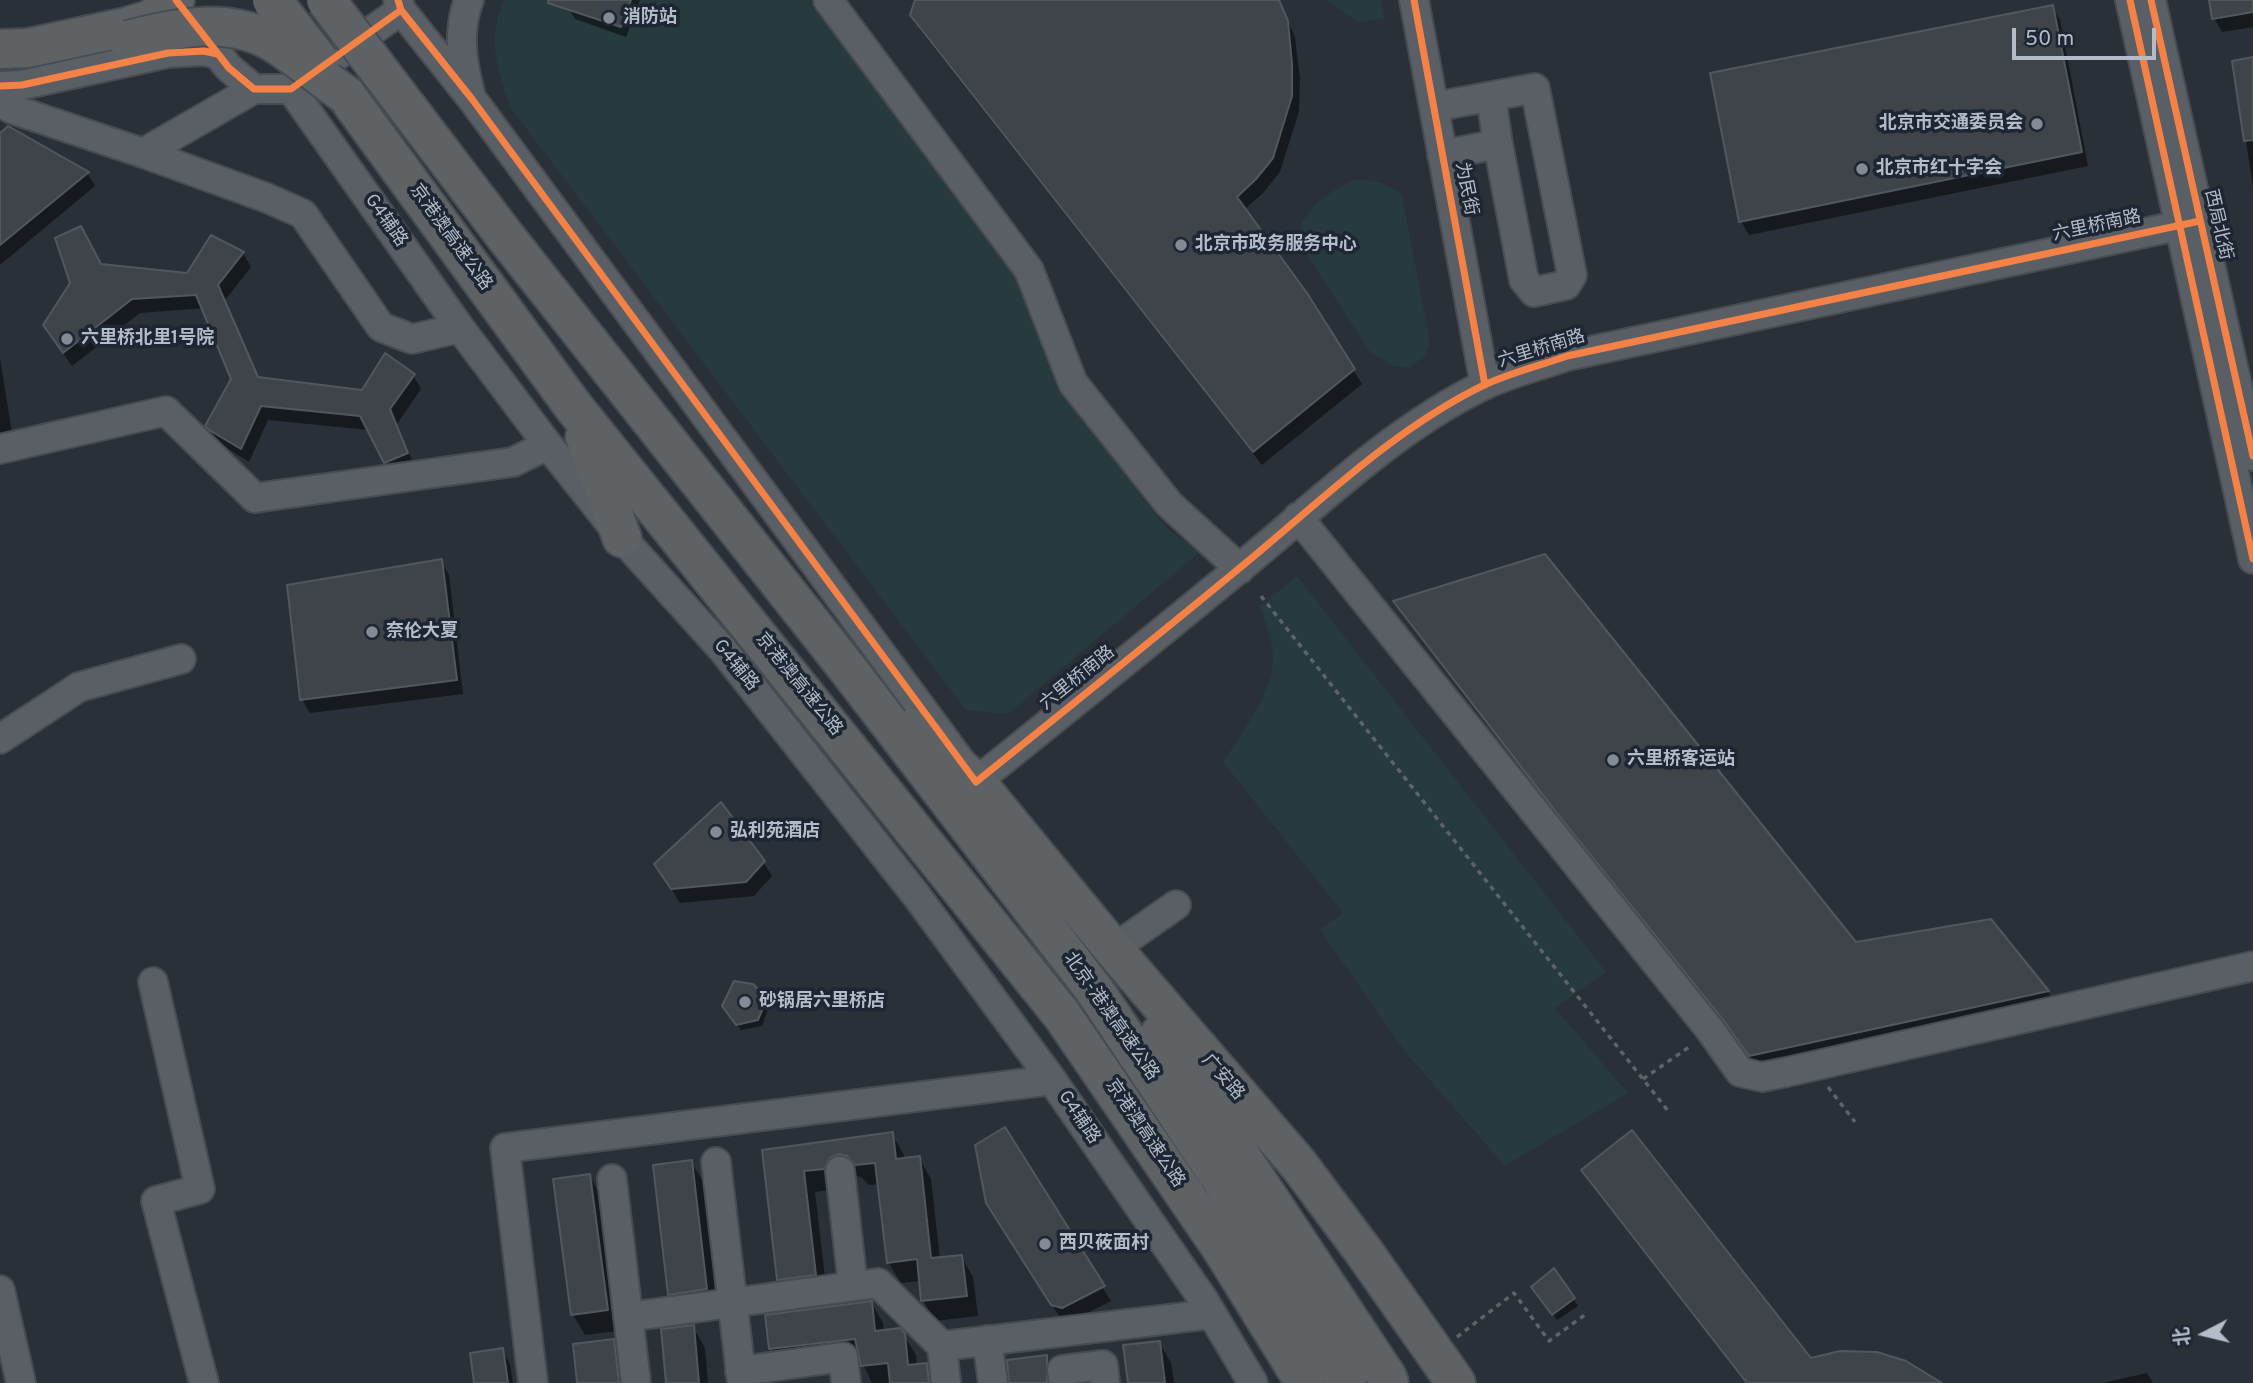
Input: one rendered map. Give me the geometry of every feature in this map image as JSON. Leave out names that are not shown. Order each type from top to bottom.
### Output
[{"type":"highway","points":[[0,64],[26,62],[127,34],[176,0]]},
{"type":"highway","name":"京港澳高速公路","points":[[272,0],[346,95],[573,406],[1062,1015],[1222,1249],[1305,1383]]},
{"type":"highway","points":[[326,0],[505,236],[847,668]]},
{"type":"highway","points":[[355,0],[381,73]]},
{"type":"highway","points":[[0,49],[209,26],[249,33],[275,44],[346,95]]},
{"type":"highway","points":[[573,406],[622,538]]},
{"type":"highway","name":"广安路","points":[[847,668],[976,782],[1113,949],[1299,1165],[1446,1368]]},
{"type":"highway","name":"北京-港澳高速公路","points":[[847,668],[1095,991],[1254,1228],[1347,1383]]},
{"type":"highway","points":[[1113,949],[1170,1051],[1389,1383]]},
{"type":"street","points":[[176,0],[229,68],[254,89]]},
{"type":"street","points":[[468,0],[462,27],[461,51],[472,99]]},
{"type":"street","points":[[828,0],[1028,270],[1073,383],[1169,504],[1240,569]]},
{"type":"street","name":"为民街","points":[[1414,0],[1485,384]]},
{"type":"street","name":"西局北街","points":[[2130,0],[2253,456]]},
{"type":"street","name":"西局北街","points":[[2151,0],[2253,559]]},
{"type":"street","points":[[143,153],[254,89],[291,89],[399,5],[472,99],[976,782]]},
{"type":"street","points":[[217,54],[204,51],[168,53],[22,85],[3,104],[267,198],[303,214],[381,327],[412,339],[460,328]]},
{"type":"street","points":[[1434,107],[1535,88],[1572,275],[1566,285],[1534,292],[1524,280],[1490,97]]},
{"type":"street","name":"G4辅路","points":[[291,89],[460,328],[548,445],[622,538],[740,671],[916,895],[1052,1080],[1212,1314],[1253,1383]]},
{"type":"street","points":[[1442,155],[1498,144]]},
{"type":"street","name":"六里桥南路","points":[[976,782],[1240,569],[1298,517],[1385,447],[1485,384],[1567,356],[2190,224]]},
{"type":"street","points":[[0,449],[166,411],[255,498],[513,462],[548,445]]},
{"type":"street","points":[[1298,517],[1711,1031],[1740,1072],[1762,1077],[1812,1067],[2253,966]]},
{"type":"street","points":[[0,739],[79,687],[181,659]]},
{"type":"street","points":[[1113,949],[1176,905]]},
{"type":"street","points":[[153,982],[200,1189],[156,1201],[204,1383]]},
{"type":"street","points":[[533,1383],[505,1148],[1052,1080]]},
{"type":"street","points":[[716,1162],[741,1377],[844,1357],[846,1383]]},
{"type":"street","points":[[840,1171],[853,1286]]},
{"type":"street","points":[[612,1179],[636,1383]]},
{"type":"street","points":[[628,1317],[878,1283],[942,1346],[946,1383]]},
{"type":"street","points":[[0,1290],[21,1383]]},
{"type":"street","points":[[942,1346],[1212,1314]]},
{"type":"street","points":[[988,1340],[992,1383]]},
{"type":"street","points":[[1064,1383],[1062,1370],[1103,1365],[1105,1383]]},
{"type":"path","points":[[1261,596],[1668,1112]]},
{"type":"path","points":[[1643,1079],[1711,1031]]},
{"type":"path","points":[[1812,1067],[1855,1122]]},
{"type":"path","points":[[1446,1368],[1514,1293],[1549,1341],[1586,1314]]},
{"type":"shaded area","points":[[504,0],[809,0],[1015,276],[1060,389],[1166,528],[1200,552],[1008,714],[966,710],[510,107],[498,67],[495,42]]},
{"type":"shaded area","points":[[1326,0],[1381,0],[1385,18],[1359,23]]},
{"type":"shaded area","points":[[1354,180],[1380,183],[1402,195],[1430,343],[1426,354],[1410,368],[1393,366],[1370,352],[1300,244],[1302,222],[1316,203]]},
{"type":"shaded area","points":[[1297,576],[1606,972],[1555,1008],[1628,1093],[1505,1166],[1406,1053],[1320,930],[1343,913],[1223,762],[1255,713],[1272,672],[1272,646],[1260,606]]},
{"type":"building","name":"消防站","points":[[548,0],[631,0],[621,27],[548,3]]},
{"type":"building","name":"北京市政务服务中心","points":[[915,0],[1279,0],[1288,21],[1292,96],[1273,158],[1237,197],[1307,293],[1355,369],[1253,452],[910,15]]},
{"type":"building","points":[[2209,0],[2253,0],[2253,12],[2212,19]]},
{"type":"building","points":[[2053,5],[2082,152],[1739,222],[1710,73]]},
{"type":"building","points":[[2253,57],[2253,140],[2244,141],[2232,61]]},
{"type":"building","points":[[8,126],[89,172],[0,245],[0,133]]},
{"type":"building","name":"六里桥北里1号院","points":[[81,226],[101,264],[187,273],[211,235],[244,252],[218,285],[258,377],[362,390],[385,353],[415,374],[390,409],[408,453],[384,463],[360,416],[261,406],[241,449],[209,430],[205,426],[231,379],[196,295],[132,299],[63,353],[43,325],[70,283],[55,238]]},
{"type":"building","name":"六里桥客运站","points":[[1545,554],[1856,942],[1991,919],[2049,991],[1749,1056],[1393,601]]},
{"type":"building","name":"奈伦大夏","points":[[442,559],[457,680],[300,700],[287,585]]},
{"type":"building","name":"弘利苑酒店","points":[[721,802],[765,861],[746,882],[671,889],[654,864]]},
{"type":"building","name":"砂锅居六里桥店","points":[[734,981],[753,984],[767,998],[758,1020],[736,1025],[722,1006]]},
{"type":"building","name":"西贝莜面村","points":[[1005,1127],[1105,1286],[1062,1308],[1051,1305],[986,1203],[975,1145]]},
{"type":"building","points":[[1632,1130],[1811,1358],[1840,1351],[1877,1352],[1906,1361],[1942,1383],[1747,1383],[1581,1170]]},
{"type":"building","points":[[893,1132],[896,1159],[920,1156],[931,1258],[962,1255],[967,1296],[921,1301],[917,1259],[887,1263],[875,1163],[855,1165],[847,1156],[839,1154],[830,1158],[824,1169],[804,1171],[816,1275],[777,1280],[762,1150]]},
{"type":"building","points":[[692,1160],[707,1289],[668,1295],[653,1165]]},
{"type":"building","points":[[590,1174],[608,1310],[571,1315],[553,1179]]},
{"type":"building","points":[[1554,1268],[1575,1298],[1552,1315],[1531,1287]]},
{"type":"building","points":[[872,1301],[875,1331],[900,1328],[905,1333],[908,1365],[927,1363],[929,1383],[890,1383],[888,1363],[861,1366],[855,1339],[769,1349],[765,1315]]},
{"type":"building","points":[[694,1325],[699,1383],[666,1383],[661,1329]]},
{"type":"building","points":[[614,1339],[619,1383],[577,1383],[573,1344]]},
{"type":"building","points":[[1160,1341],[1165,1383],[1128,1383],[1123,1345]]},
{"type":"building","points":[[503,1348],[508,1383],[474,1383],[470,1353]]},
{"type":"building","points":[[1047,1355],[1047,1383],[1009,1383],[1007,1360]]},
{"type":"cycle path","points":[[176,0],[229,68],[254,89],[291,89],[401,10]]},
{"type":"cycle path","points":[[398,0],[401,10],[472,99],[976,782],[1204,598],[1354,471],[1416,425],[1482,386],[1567,356],[2200,221]]},
{"type":"cycle path","points":[[1414,0],[1485,385]]},
{"type":"cycle path","points":[[2130,0],[2253,559]]},
{"type":"cycle path","points":[[2151,0],[2253,456]]},
{"type":"cycle path","points":[[0,86],[22,85],[168,53],[204,51],[217,54]]},
{"type":"place","name":"消防站","points":[[609,18]]},
{"type":"place","name":"北京市交通委员会","points":[[2037,124]]},
{"type":"place","name":"北京市红十字会","points":[[1862,169]]},
{"type":"place","name":"北京市政务服务中心","points":[[1181,245]]},
{"type":"place","name":"六里桥北里1号院","points":[[67,339]]},
{"type":"place","name":"奈伦大夏","points":[[372,632]]},
{"type":"place","name":"六里桥客运站","points":[[1613,760]]},
{"type":"place","name":"弘利苑酒店","points":[[716,832]]},
{"type":"place","name":"砂锅居六里桥店","points":[[745,1002]]},
{"type":"place","name":"西贝莜面村","points":[[1045,1244]]}]
